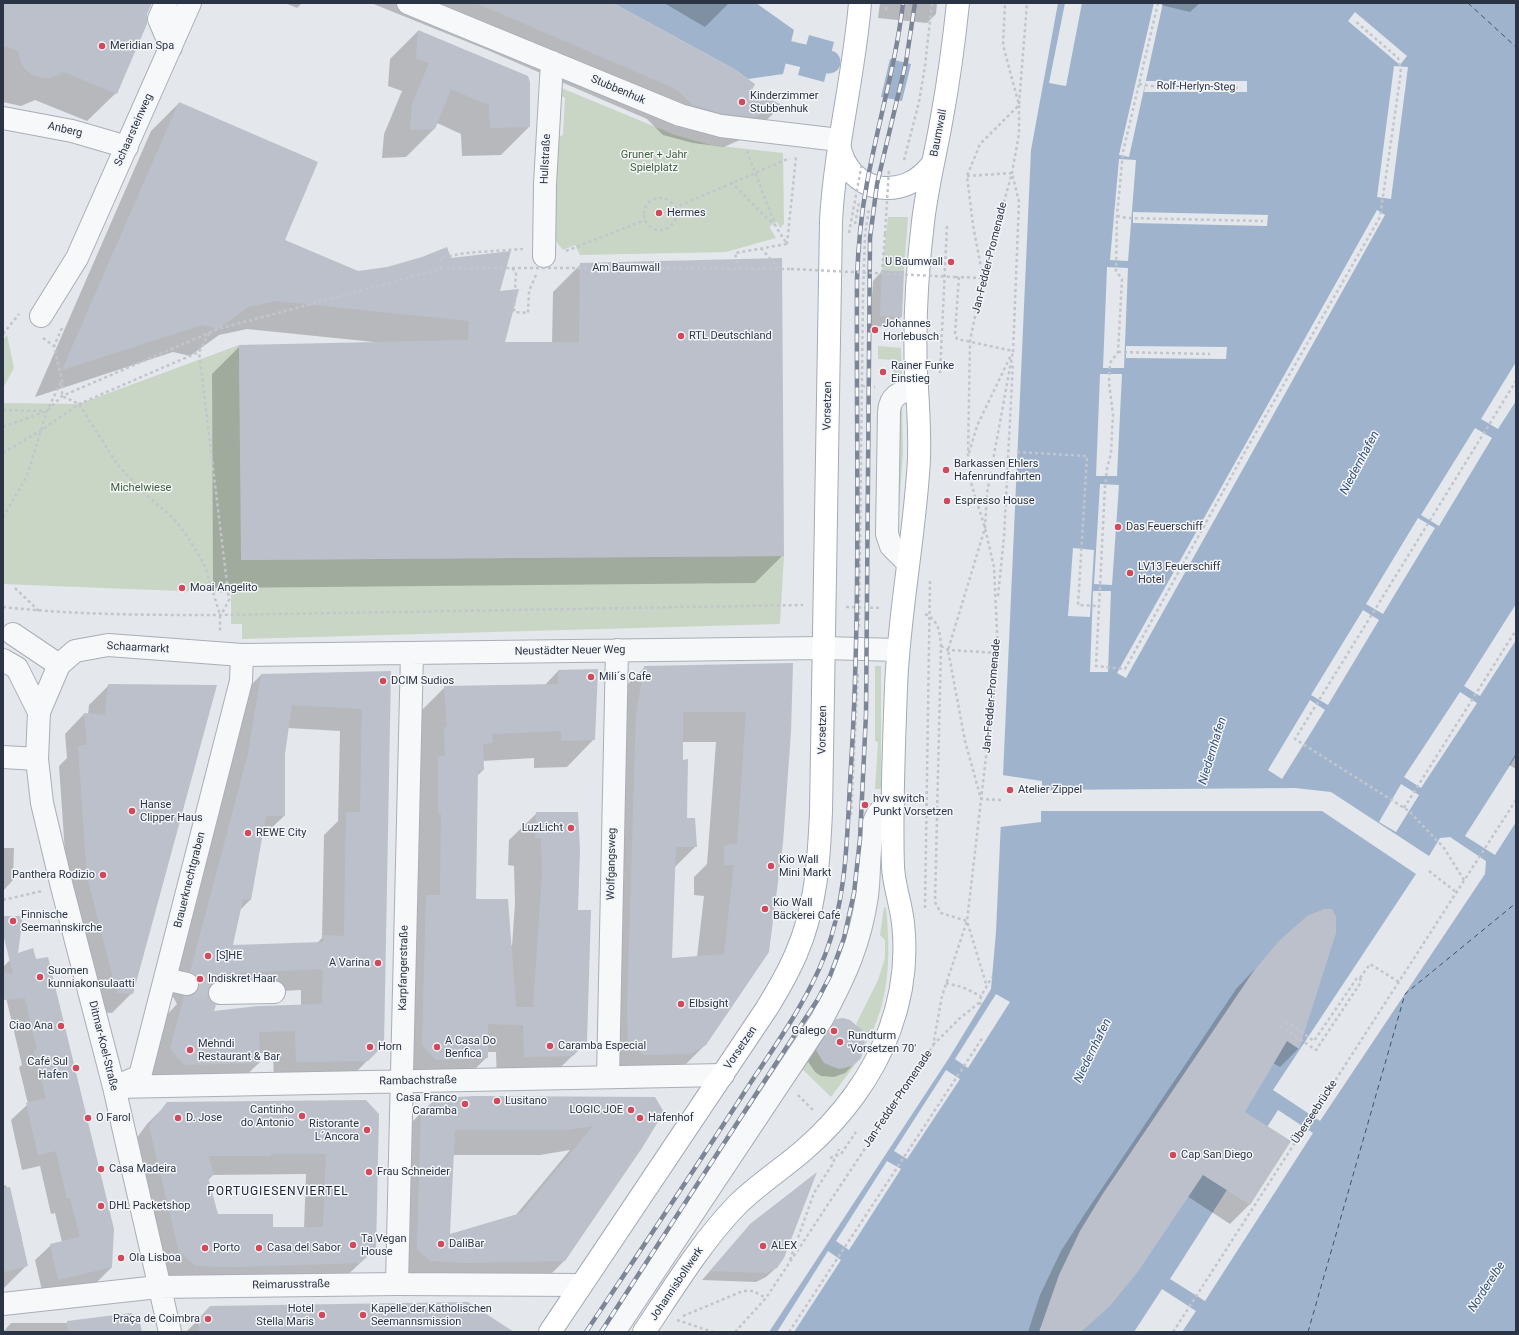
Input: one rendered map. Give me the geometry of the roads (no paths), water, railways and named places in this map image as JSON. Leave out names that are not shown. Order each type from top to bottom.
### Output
[{"type":"main road","name":"Vorsetzen","points":[[581,1285],[723,1075],[785,978],[797,954],[812,905],[816,880],[821,818],[830,254],[833,189],[860,3]]},
{"type":"main road","name":"Baumwall","points":[[917,387],[916,339],[919,262],[923,222],[943,115],[955,37],[958,3]]},
{"type":"main road","points":[[839,140],[845,161],[858,178],[877,187],[894,178],[918,179],[933,163]]},
{"type":"main road","points":[[894,800],[898,650],[919,459],[917,387]]},
{"type":"main road","name":"Johannisbollwerk","points":[[644,1332],[710,1236],[740,1202],[805,1150],[830,1126],[846,1107],[867,1076],[890,1029],[902,980],[905,943],[903,920],[893,870],[894,800]]},
{"type":"main road","points":[[550,1332],[581,1285]]},
{"type":"street","points":[[166,3],[158,19],[171,47]]},
{"type":"street","name":"Schaarsteinweg","points":[[31,313],[77,258],[190,3]]},
{"type":"street","name":"Stubbenhuk","points":[[408,3],[680,115],[715,125],[839,140]]},
{"type":"street","name":"Hullstraße","points":[[543,251],[552,62]]},
{"type":"street","name":"Anberg","points":[[3,118],[72,131],[127,146]]},
{"type":"street","points":[[908,562],[891,546],[887,534],[889,412],[892,399],[896,395],[917,387]]},
{"type":"street","points":[[13,634],[59,665]]},
{"type":"street","name":"Schaarmarkt","points":[[39,712],[59,665],[75,651],[108,645],[242,655]]},
{"type":"street","name":"Neustädter Neuer Weg","points":[[242,655],[824,648],[898,650]]},
{"type":"street","name":"Wolfgangsweg","points":[[608,1077],[617,650]]},
{"type":"street","name":"Karpfangerstraße","points":[[397,1284],[412,653]]},
{"type":"street","name":"Brauerknechtgraben","points":[[114,1087],[140,1076],[241,681],[242,655]]},
{"type":"street","points":[[3,660],[17,668],[39,712]]},
{"type":"street","name":"Ditmar-Koel-Straße","points":[[39,712],[37,759],[42,803],[114,1087],[158,1287],[170,1332]]},
{"type":"street","points":[[3,757],[37,759]]},
{"type":"street","points":[[614,1332],[822,1019],[843,980],[856,947],[866,904],[874,821],[881,809],[894,800]]},
{"type":"street","points":[[165,979],[187,984]]},
{"type":"street","points":[[220,993],[274,992]]},
{"type":"street","name":"Rambachstraße","points":[[114,1087],[723,1075]]},
{"type":"street","name":"Reimarusstraße","points":[[3,1304],[158,1287],[397,1284],[581,1285]]},
{"type":"water","points":[[613,3],[756,3],[794,30],[783,74],[748,79],[734,69]]},
{"type":"water","points":[[1058,3],[1516,3],[1516,1332],[769,1332],[949,1058],[991,989],[996,932],[1031,150]]},
{"type":"water","points":[[809,35],[834,42],[824,82],[798,75]]},
{"type":"water","points":[[890,59],[911,64],[902,101],[881,97]]},
{"type":"waterway","points":[[761,38],[783,51],[829,62]]},
{"type":"tunnel","points":[[187,984],[220,993]]},
{"type":"railway","points":[[586,1332],[798,1010],[817,974],[833,933],[845,862],[854,705],[857,584],[858,256],[861,219],[871,160],[896,48],[903,3]]},
{"type":"railway","points":[[601,1332],[818,999],[830,976],[844,938],[854,893],[860,839],[866,714],[870,238],[877,184],[906,62],[915,3]]},
{"type":"place","name":"Meridian Spa","points":[[102,46]]},
{"type":"place","name":"Kinderzimmer Stubbenhuk","points":[[742,102]]},
{"type":"place","name":"Hermes","points":[[659,213]]},
{"type":"place","name":"U Baumwall","points":[[951,262]]},
{"type":"place","name":"Johannes Horlebusch","points":[[875,330]]},
{"type":"place","name":"RTL Deutschland","points":[[681,336]]},
{"type":"place","name":"Rainer Funke Einstieg","points":[[883,372]]},
{"type":"place","name":"Barkassen Ehlers Hafenrundfahrten","points":[[946,470]]},
{"type":"place","name":"Espresso House","points":[[947,501]]},
{"type":"place","name":"Das Feuerschiff","points":[[1118,527]]},
{"type":"place","name":"LV13 Feuerschiff Hotel","points":[[1130,573]]},
{"type":"place","name":"Moai Angelito","points":[[182,588]]},
{"type":"place","name":"Mili´s Cafe","points":[[591,677]]},
{"type":"place","name":"DCIM Sudios","points":[[383,681]]},
{"type":"place","name":"Atelier Zippel","points":[[1010,790]]},
{"type":"place","name":"hvv switch Punkt Vorsetzen","points":[[865,805]]},
{"type":"place","name":"Hanse Clipper Haus","points":[[132,811]]},
{"type":"place","name":"LuzLicht","points":[[571,828]]},
{"type":"place","name":"REWE City","points":[[248,833]]},
{"type":"place","name":"Kio Wall Mini Markt","points":[[771,866]]},
{"type":"place","name":"Panthera Rodizio","points":[[103,875]]},
{"type":"place","name":"Kio Wall Bäckerei Café","points":[[765,909]]},
{"type":"place","name":"Finnische Seemannskirche","points":[[13,921]]},
{"type":"place","name":"[S]HE","points":[[208,956]]},
{"type":"place","name":"A Varina","points":[[378,963]]},
{"type":"place","name":"Suomen kunniakonsulaatti","points":[[40,977]]},
{"type":"place","name":"Indiskret Haar","points":[[200,979]]},
{"type":"place","name":"Elbsight","points":[[681,1004]]},
{"type":"place","name":"Ciao Ana","points":[[61,1026]]},
{"type":"place","name":"Galego","points":[[834,1031]]},
{"type":"place","name":"Rundturm 'Vorsetzen 70'","points":[[840,1042]]},
{"type":"place","name":"Caramba Especial","points":[[550,1046]]},
{"type":"place","name":"Horn","points":[[370,1047]]},
{"type":"place","name":"A Casa Do Benfica","points":[[437,1047]]},
{"type":"place","name":"Mehndi Restaurant & Bar","points":[[190,1050]]},
{"type":"place","name":"Café Sul Hafen","points":[[76,1068]]},
{"type":"place","name":"Lusitano","points":[[497,1101]]},
{"type":"place","name":"Casa Franco Caramba","points":[[465,1104]]},
{"type":"place","name":"LOGIC JOE","points":[[631,1110]]},
{"type":"place","name":"Cantinho do Antonio","points":[[302,1116]]},
{"type":"place","name":"O Farol","points":[[88,1118]]},
{"type":"place","name":"D. Jose","points":[[178,1118]]},
{"type":"place","name":"Hafenhof","points":[[640,1118]]},
{"type":"place","name":"Ristorante L´Ancora","points":[[367,1130]]},
{"type":"place","name":"Cap San Diego","points":[[1173,1155]]},
{"type":"place","name":"Casa Madeira","points":[[101,1169]]},
{"type":"place","name":"Frau Schneider","points":[[369,1172]]},
{"type":"place","name":"DHL Packetshop","points":[[101,1206]]},
{"type":"place","name":"DaliBar","points":[[441,1244]]},
{"type":"place","name":"Ta Vegan House","points":[[353,1245]]},
{"type":"place","name":"ALEX","points":[[763,1246]]},
{"type":"place","name":"Porto","points":[[205,1248]]},
{"type":"place","name":"Casa del Sabor","points":[[259,1248]]},
{"type":"place","name":"Ola Lisboa","points":[[121,1258]]},
{"type":"place","name":"Hotel Stella Maris","points":[[322,1315]]},
{"type":"place","name":"Kapelle der Katholischen Seemannsmission","points":[[363,1315]]},
{"type":"place","name":"Praça de Coimbra","points":[[208,1319]]},
{"type":"district","name":"PORTUGIESENVIERTEL","points":[[278,1192]]},
{"type":"park label","name":"Gruner + Jahr Spielplatz","points":[[654,161]]},
{"type":"park label","name":"Michelwiese","points":[[141,488]]},
{"type":"water label","name":"Niedernhafen","points":[[1360,463]]},
{"type":"water label","name":"Niedernhafen","points":[[1213,751]]},
{"type":"water label","name":"Niedernhafen","points":[[1093,1051]]},
{"type":"water label","name":"Norderelbe","points":[[1487,1287]]}]
